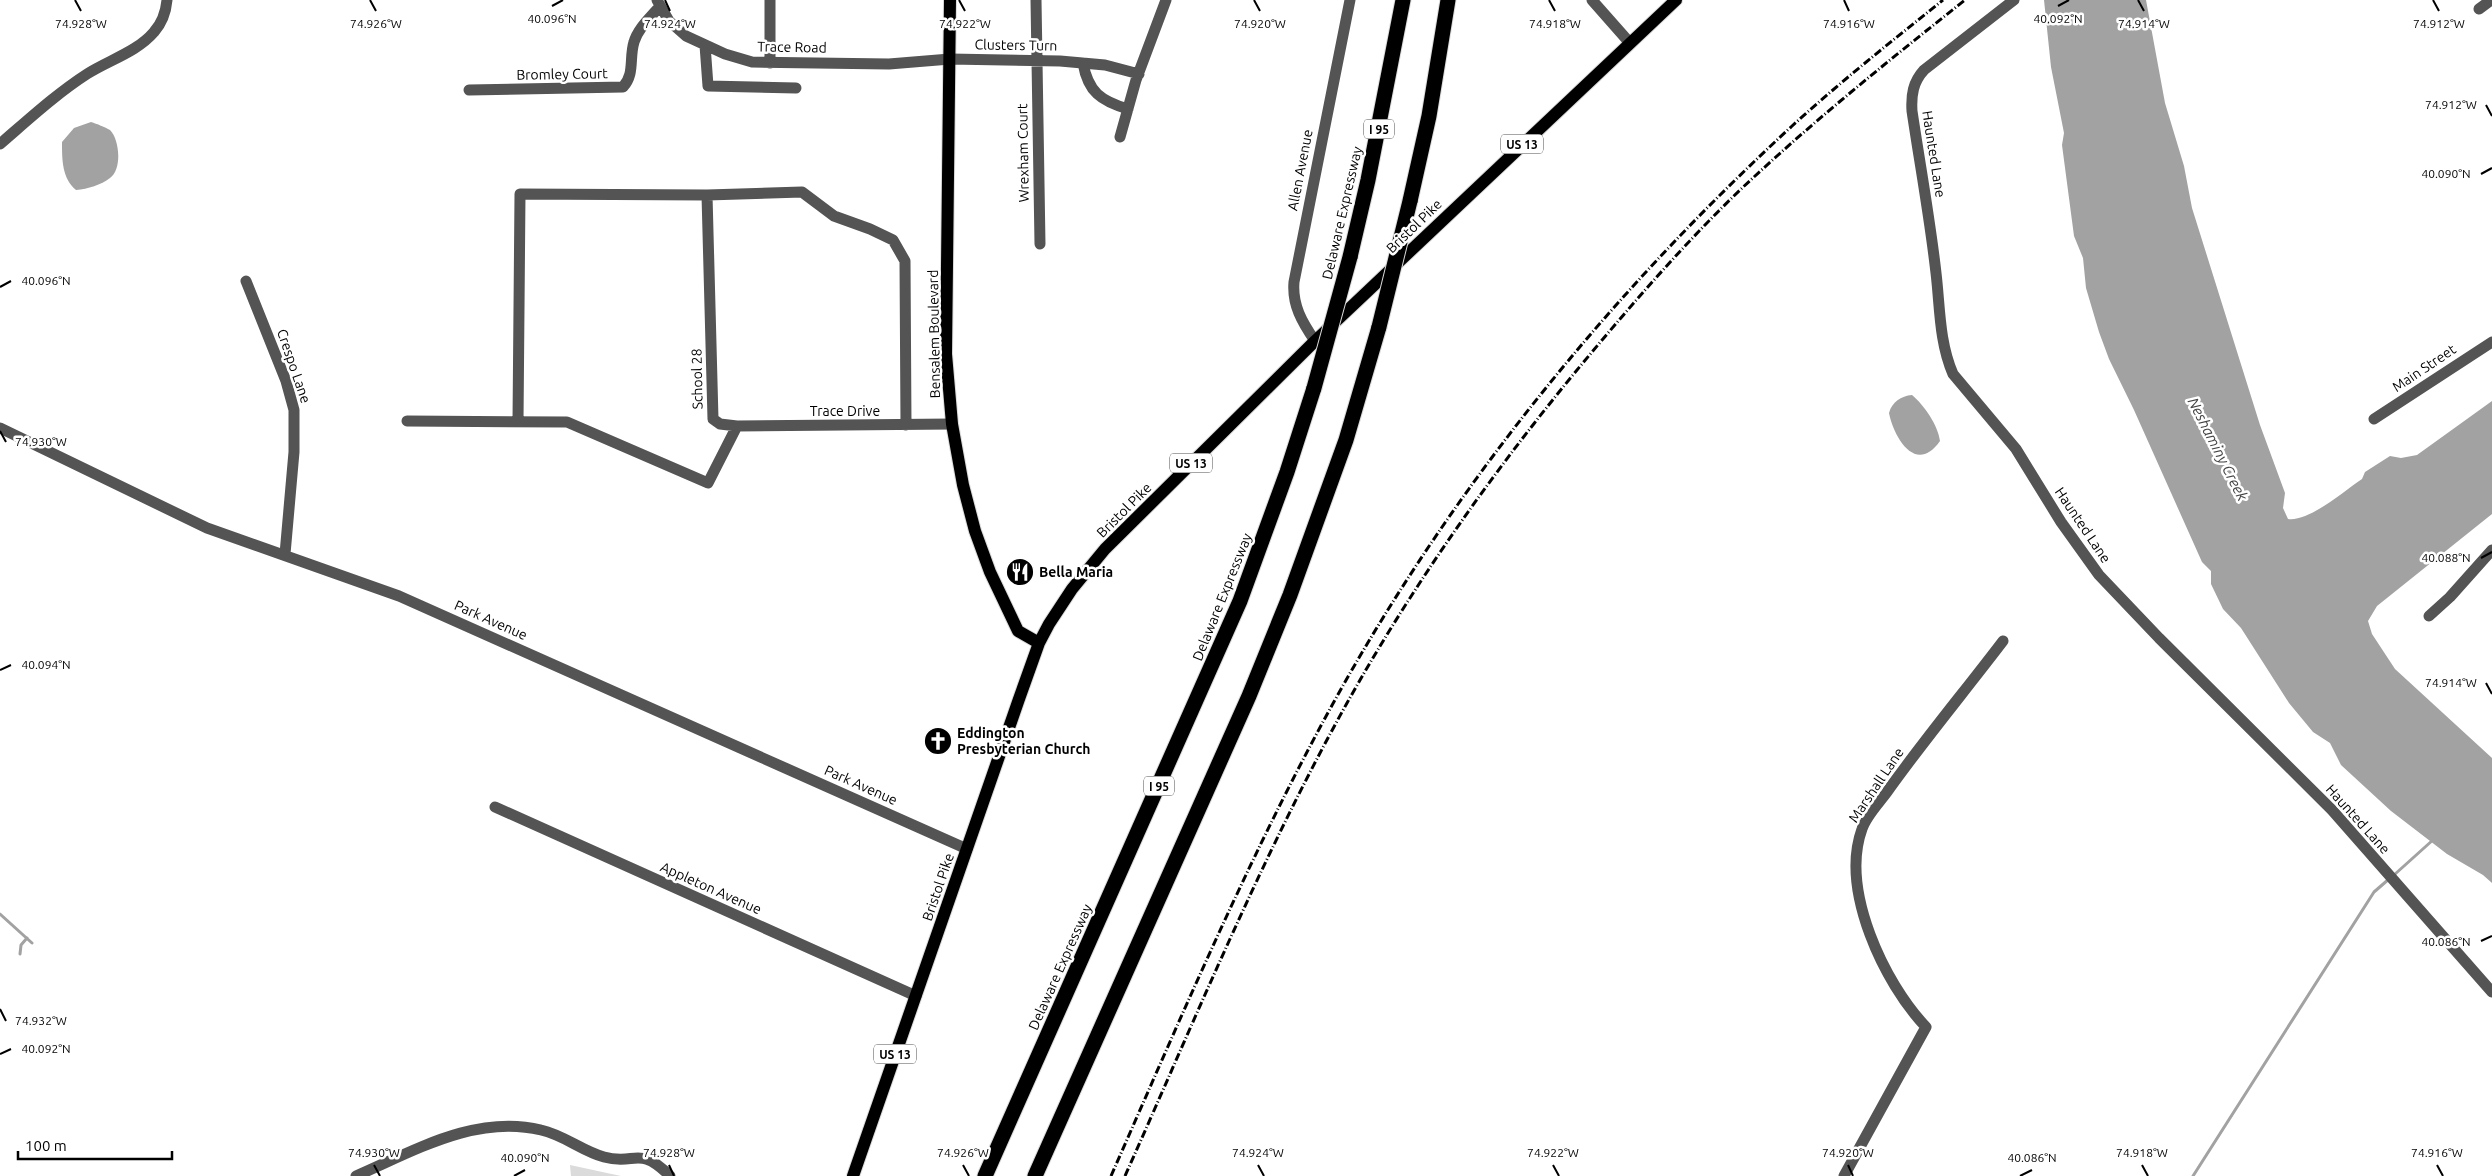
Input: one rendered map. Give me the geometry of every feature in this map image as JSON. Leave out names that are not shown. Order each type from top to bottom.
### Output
[{"type":"highway","name":"Delaware Expressway","points":[[985,1176],[1240,601],[1287,472],[1314,388],[1350,257],[1368,180],[1403,0]]},
{"type":"highway","points":[[1035,1176],[1245,704],[1284,611],[1346,440],[1379,326],[1410,201],[1429,116],[1448,0]]},
{"type":"main road","name":"Bensalem Boulevard","points":[[950,0],[946,354],[952,424],[969,508],[990,572],[1018,631],[1040,643]]},
{"type":"main road","name":"Bristol Pike","points":[[853,1176],[1040,643],[1064,600],[1097,558],[1314,341],[1629,42],[1676,0]]},
{"type":"street","points":[[0,144],[65,89],[130,51],[148,38],[160,23],[167,0]]},
{"type":"street","points":[[770,0],[770,63]]},
{"type":"street","name":"Wrexham Court","points":[[1036,0],[1040,244]]},
{"type":"street","points":[[1120,137],[1139,74],[1166,0]]},
{"type":"street","name":"Allen Avenue","points":[[1314,341],[1298,312],[1294,295],[1294,282],[1350,0]]},
{"type":"street","points":[[1592,0],[1629,42]]},
{"type":"street","name":"Haunted Lane","points":[[2014,0],[1924,70],[1916,82],[1912,94],[1912,111],[1948,361],[1957,379],[2016,449],[2061,522],[2099,575],[2158,638],[2332,810],[2492,992]]},
{"type":"street","points":[[2479,9],[2491,0]]},
{"type":"street","name":"Trace Road","points":[[658,3],[674,26],[686,36],[745,60],[770,63],[889,64],[950,59]]},
{"type":"street","name":"Bromley Court","points":[[469,90],[623,87],[630,75],[633,42],[658,3]]},
{"type":"street","points":[[705,45],[708,86],[796,88]]},
{"type":"street","name":"Clusters Turn","points":[[950,59],[1036,60],[1083,63],[1112,67],[1139,74]]},
{"type":"street","points":[[1083,63],[1087,78],[1099,97],[1106,103],[1128,108]]},
{"type":"street","points":[[518,422],[520,194],[707,195],[802,192],[834,216],[870,229],[893,240],[905,261],[906,426]]},
{"type":"street","name":"School 28","points":[[707,195],[713,419],[720,424],[737,426]]},
{"type":"street","name":"Crespo Lane","points":[[246,281],[286,381],[294,410],[294,452],[285,554]]},
{"type":"street","name":"Main Street","points":[[2374,419],[2492,342]]},
{"type":"street","points":[[407,421],[567,422],[708,483],[737,426]]},
{"type":"street","name":"Trace Drive","points":[[737,426],[906,426],[952,424]]},
{"type":"street","name":"Park Avenue","points":[[0,428],[207,528],[242,542],[285,554],[399,596],[967,849]]},
{"type":"street","points":[[2429,616],[2450,598],[2492,550]]},
{"type":"street","name":"Marshall Lane","points":[[1844,1176],[1926,1027],[1890,981],[1875,950],[1862,910],[1856,863],[1862,828],[1897,778],[2004,641]]},
{"type":"street","name":"Appleton Avenue","points":[[495,807],[916,996]]},
{"type":"street","points":[[356,1176],[456,1133],[501,1126],[532,1128],[552,1133],[608,1158],[647,1158],[660,1166],[670,1176]]},
{"type":"shaded area","points":[[570,1165],[621,1176],[571,1176]]},
{"type":"water","name":"Neshaminy Creek","points":[[2044,0],[2146,0],[2165,103],[2184,166],[2192,208],[2260,425],[2285,493],[2283,508],[2288,519],[2306,516],[2326,505],[2362,479],[2365,472],[2390,456],[2401,458],[2417,455],[2492,401],[2492,514],[2377,606],[2368,621],[2372,634],[2395,669],[2492,758],[2492,883],[2483,875],[2447,854],[2391,811],[2341,765],[2330,743],[2313,732],[2289,703],[2241,628],[2223,609],[2211,584],[2211,571],[2202,562],[2109,359],[2086,288],[2083,258],[2074,236],[2062,145],[2064,133],[2051,67]]},
{"type":"water","points":[[91,122],[110,130],[118,147],[118,162],[114,174],[103,183],[90,188],[76,190],[65,174],[62,142],[74,128]]},
{"type":"water","points":[[1912,395],[1930,416],[1939,435],[1940,441],[1931,451],[1923,454],[1915,454],[1901,442],[1889,413],[1897,400]]},
{"type":"waterway","points":[[2394,875],[2434,839]]},
{"type":"waterway","points":[[2193,1176],[2374,892],[2389,879]]},
{"type":"waterway","points":[[0,914],[32,943]]},
{"type":"waterway","points":[[20,954],[21,945],[27,938]]},
{"type":"railway","points":[[1111,1176],[1218,934],[1305,756],[1382,619],[1432,542],[1485,467],[1541,394],[1599,324],[1725,190],[1828,94],[1943,0]]},
{"type":"railway","points":[[1125,1176],[1231,937],[1286,819],[1373,658],[1457,528],[1549,404],[1658,275],[1698,232],[1740,190],[1822,117],[1965,0]]},
{"type":"place","name":"Bella Maria","points":[[1020,572]]},
{"type":"place","name":"Eddington Presbyterian Church","points":[[938,741]]}]
